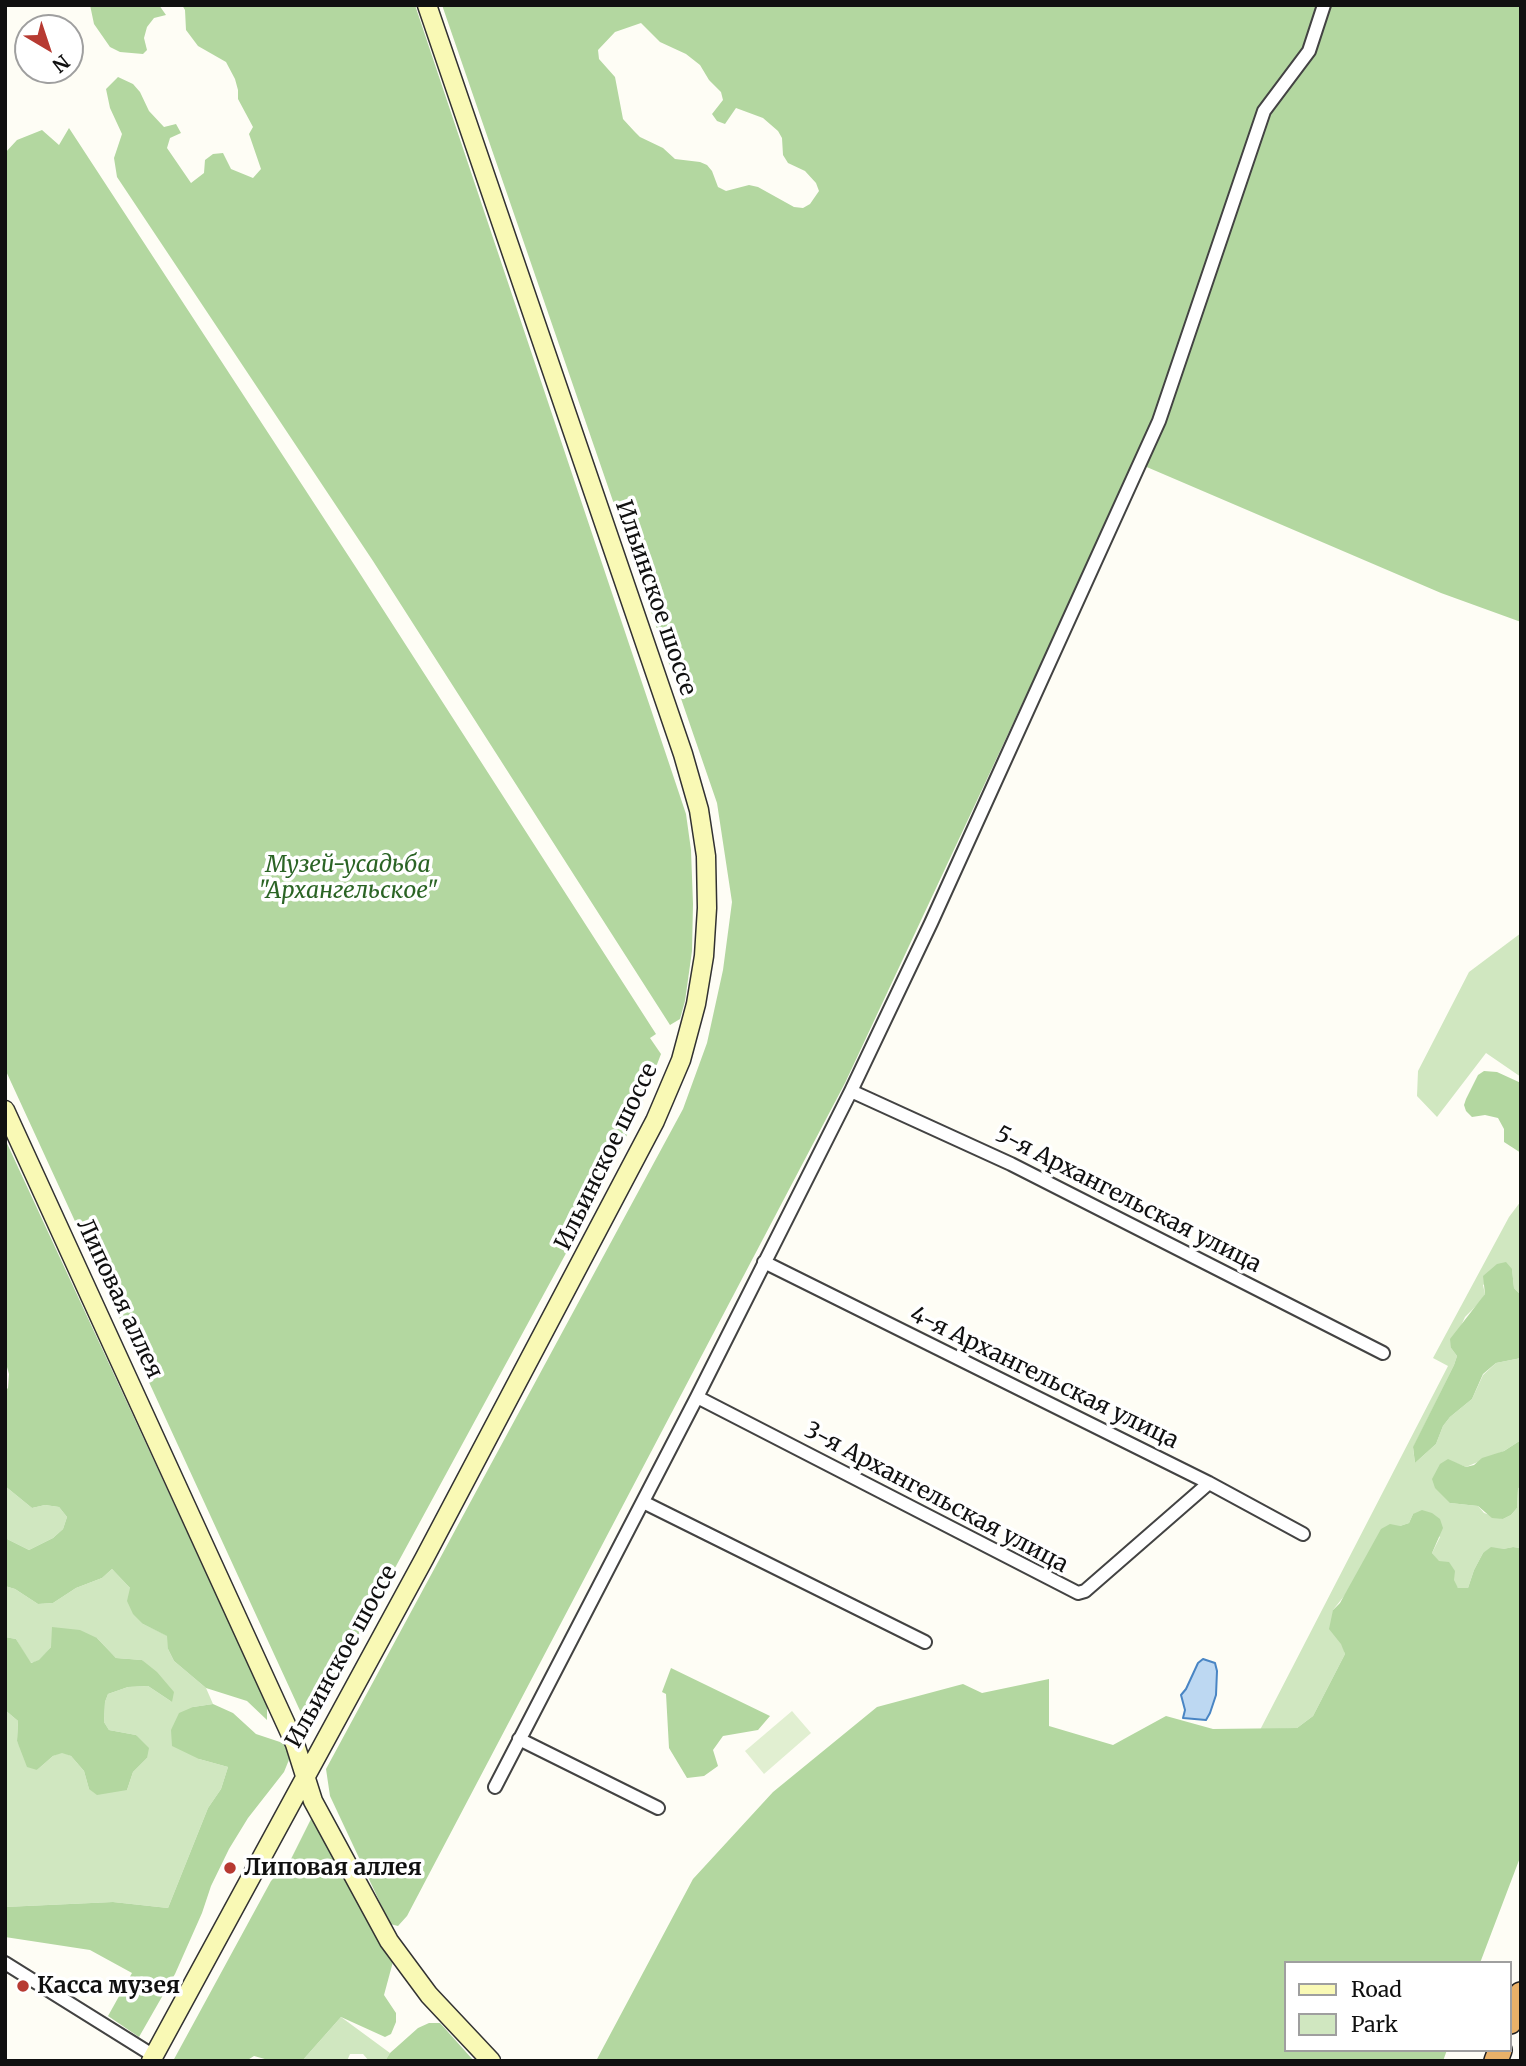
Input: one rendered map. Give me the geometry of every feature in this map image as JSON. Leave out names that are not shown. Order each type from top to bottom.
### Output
[{"type":"highway","points":[[1512,2017],[1521,1994]]},
{"type":"main road","name":"Ильинское шоссе","points":[[153,2058],[424,1559],[655,1121],[681,1060],[696,1004],[705,944],[706,856],[699,810],[683,754],[427,5]]},
{"type":"main road","name":"Липовая аллея","points":[[5,1111],[295,1744],[313,1801],[389,1941],[429,1995],[491,2061]]},
{"type":"street","points":[[495,1787],[698,1397],[929,929],[1159,421],[1264,111],[1309,51],[1324,5]]},
{"type":"street","name":"5-я Архангельская улица","points":[[851,1091],[1011,1164],[1383,1353]]},
{"type":"street","name":"4-я Архангельская улица","points":[[764,1262],[1209,1483],[1303,1534]]},
{"type":"street","name":"3-я Архангельская улица","points":[[698,1397],[1078,1593],[1085,1591],[1209,1483]]},
{"type":"street","points":[[643,1502],[925,1642]]},
{"type":"street","points":[[519,1739],[658,1808]]},
{"type":"street","points":[[5,1963],[153,2058]]},
{"type":"green space","points":[[90,5],[159,5],[166,15],[154,18],[147,27],[144,38],[147,50],[143,54],[120,52],[110,47],[94,24]]},
{"type":"green space","points":[[182,5],[415,5],[686,814],[691,850],[692,951],[680,1019],[670,1025],[373,561],[117,177],[114,158],[122,134],[110,108],[106,89],[118,77],[133,84],[149,111],[164,127],[176,124],[181,133],[170,138],[167,148],[191,183],[204,173],[205,160],[213,154],[223,153],[231,169],[253,178],[261,169],[249,134],[253,127],[238,99],[235,79],[226,62],[198,46],[186,30],[185,10]]},
{"type":"green space","points":[[442,5],[1521,5],[1521,622],[1441,593],[1135,462],[845,1083],[407,1916],[398,1926],[390,1924],[330,1796],[326,1769],[683,1109],[707,1043],[723,970],[732,902],[717,803]],"holes":[[[641,23],[660,42],[686,54],[700,65],[709,80],[721,92],[723,100],[712,114],[717,121],[725,124],[736,108],[763,118],[778,131],[782,138],[783,155],[788,163],[805,171],[816,183],[819,191],[810,204],[803,208],[794,207],[758,187],[749,185],[726,191],[718,187],[707,165],[675,159],[663,148],[640,137],[634,131],[623,119],[615,77],[599,59],[598,50],[615,32]]]},
{"type":"green space","name":"Музей-усадьба \"Архангельское\"","points":[[69,128],[656,1034],[650,1038],[661,1054],[639,1111],[583,1222],[308,1728],[5,1069],[5,153],[17,140],[42,130],[59,145]]},
{"type":"green space","points":[[1521,933],[1521,1077],[1486,1053],[1437,1117],[1417,1096],[1418,1071],[1469,972]]},
{"type":"green space","points":[[1484,1071],[1497,1072],[1521,1083],[1521,1153],[1504,1142],[1504,1129],[1498,1118],[1485,1115],[1472,1117],[1466,1111],[1466,1099],[1478,1075]]},
{"type":"green space","points":[[5,1139],[267,1705],[267,1720],[247,1701],[206,1688],[174,1661],[168,1649],[167,1636],[143,1624],[133,1614],[127,1601],[130,1588],[112,1569],[102,1578],[76,1588],[53,1603],[38,1604],[15,1589],[5,1586],[5,1538],[29,1550],[53,1538],[63,1529],[67,1517],[59,1507],[45,1505],[32,1508],[5,1486],[5,1391],[8,1388],[9,1374],[5,1360]]},
{"type":"green space","points":[[1521,1201],[1521,1295],[1514,1288],[1512,1269],[1483,1285],[1485,1294],[1465,1317],[1451,1348],[1457,1356],[1454,1365],[1413,1448],[1415,1463],[1436,1444],[1450,1417],[1472,1399],[1483,1375],[1496,1363],[1521,1358],[1521,1440],[1504,1451],[1466,1467],[1448,1460],[1450,1503],[1478,1506],[1484,1513],[1503,1519],[1517,1508],[1518,1489],[1521,1485],[1521,1548],[1483,1553],[1468,1588],[1458,1588],[1432,1553],[1440,1537],[1413,1514],[1409,1523],[1400,1526],[1333,1610],[1345,1654],[1313,1716],[1297,1728],[1260,1730],[1448,1366],[1433,1358],[1509,1217]]},
{"type":"green space","points":[[1506,1262],[1512,1269],[1514,1288],[1521,1295],[1521,1358],[1496,1363],[1483,1374],[1472,1399],[1450,1417],[1436,1444],[1415,1463],[1413,1447],[1457,1356],[1451,1348],[1450,1339],[1485,1294],[1483,1276],[1497,1264]]},
{"type":"green space","points":[[1521,1440],[1521,1485],[1518,1489],[1517,1508],[1511,1515],[1503,1519],[1492,1518],[1478,1506],[1450,1503],[1435,1488],[1432,1479],[1440,1464],[1448,1459],[1466,1467],[1474,1465],[1482,1458],[1504,1451]]},
{"type":"green space","points":[[5,1486],[32,1508],[45,1505],[59,1507],[67,1517],[63,1529],[53,1538],[29,1550],[5,1538]]},
{"type":"green space","points":[[1422,1510],[1440,1519],[1443,1528],[1432,1553],[1439,1561],[1449,1562],[1455,1571],[1454,1580],[1458,1588],[1468,1588],[1483,1553],[1491,1547],[1521,1548],[1521,1855],[1481,1961],[1284,1961],[1284,2052],[1446,2052],[1443,2061],[596,2061],[693,1879],[773,1792],[877,1707],[963,1684],[982,1693],[1049,1679],[1049,1726],[1113,1745],[1166,1716],[1213,1729],[1297,1728],[1313,1716],[1345,1654],[1329,1629],[1333,1610],[1340,1603],[1381,1529],[1390,1524],[1400,1526],[1409,1523],[1413,1514]]},
{"type":"green space","points":[[112,1569],[130,1588],[143,1624],[168,1636],[168,1649],[174,1661],[206,1688],[213,1704],[193,1707],[199,1759],[228,1767],[221,1789],[208,1808],[168,1908],[113,1902],[5,1907],[5,1710],[18,1721],[17,1741],[26,1758],[37,1770],[62,1752],[71,1756],[84,1771],[89,1789],[127,1790],[133,1772],[147,1758],[136,1735],[109,1730],[104,1722],[108,1694],[128,1687],[148,1686],[172,1702],[142,1660],[116,1658],[97,1638],[51,1647],[39,1661],[30,1663],[16,1639],[5,1637],[5,1586],[15,1589],[38,1604],[53,1603],[76,1588],[102,1578]]},
{"type":"green space","points":[[52,1627],[80,1630],[97,1638],[116,1658],[142,1660],[157,1672],[174,1692],[172,1702],[148,1686],[128,1687],[108,1694],[104,1722],[109,1730],[136,1735],[149,1748],[147,1758],[133,1772],[127,1790],[97,1795],[89,1789],[84,1771],[71,1756],[62,1753],[53,1756],[37,1770],[27,1767],[17,1741],[18,1721],[5,1710],[5,1637],[16,1639],[31,1663],[39,1660],[51,1647]]},
{"type":"green space","points":[[671,1668],[770,1716],[758,1730],[723,1736],[713,1750],[718,1766],[704,1776],[687,1778],[669,1748],[666,1694],[662,1692]]},
{"type":"green space","points":[[213,1704],[233,1713],[256,1734],[280,1742],[293,1750],[284,1772],[248,1818],[229,1849],[175,1974],[139,2037],[108,2016],[132,1973],[90,1950],[5,1937],[5,1907],[113,1902],[168,1908],[208,1808],[221,1789],[228,1767],[199,1759],[172,1746],[171,1730],[179,1713],[193,1707]]},
{"type":"green space","points":[[792,1711],[811,1733],[764,1774],[745,1751]]},
{"type":"green space","points":[[311,1819],[320,1827],[394,1958],[384,1995],[396,2013],[391,2034],[385,2037],[341,2017],[302,2061],[272,2061],[254,2056],[246,2061],[173,2061],[271,1881],[291,1859]]},
{"type":"green space","points":[[341,2017],[390,2053],[385,2061],[369,2061],[363,2054],[350,2054],[347,2061],[302,2061]]},
{"type":"green space","points":[[429,2023],[440,2023],[474,2061],[385,2061],[390,2053],[418,2028]]},
{"type":"water","points":[[1203,1659],[1215,1663],[1217,1671],[1216,1695],[1210,1713],[1206,1720],[1183,1718],[1185,1710],[1181,1695],[1198,1663]]},
{"type":"place","name":"Липовая аллея","points":[[230,1868]]},
{"type":"place","name":"Касса музея","points":[[23,1986]]}]
